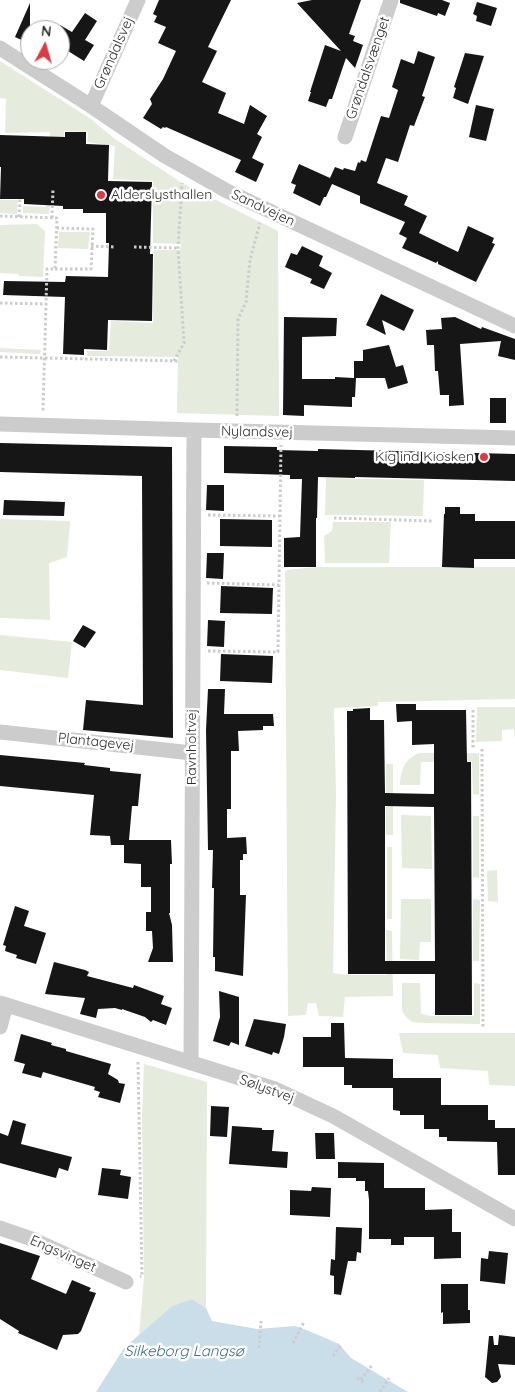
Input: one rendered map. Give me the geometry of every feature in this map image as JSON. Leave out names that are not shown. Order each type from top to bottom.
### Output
[{"type":"street","name":"Grøndalsvej","points":[[91,106],[138,0]]},
{"type":"street","name":"Grøndalsvænget","points":[[344,137],[391,0]]},
{"type":"street","name":"Sandvejen","points":[[0,48],[91,106],[164,156],[227,191],[515,326]]},
{"type":"street","name":"Nylandsvej","points":[[0,424],[515,438]]},
{"type":"street","name":"Ravnholtvej","points":[[192,1063],[194,430]]},
{"type":"street","name":"Plantagevej","points":[[0,732],[192,753]]},
{"type":"street","name":"Sølystvej","points":[[3,1004],[275,1089],[332,1116],[515,1219]]},
{"type":"street","points":[[0,1027],[3,1004]]},
{"type":"street","name":"Engsvinget","points":[[0,1228],[32,1239],[126,1282]]},
{"type":"path","points":[[174,361],[184,343],[178,248],[182,181],[185,168]]},
{"type":"path","points":[[52,218],[53,189]]},
{"type":"path","points":[[19,217],[20,199]]},
{"type":"path","points":[[237,431],[238,319],[246,302],[250,260],[264,208]]},
{"type":"path","points":[[0,216],[57,218],[55,269]]},
{"type":"path","points":[[42,425],[47,269],[91,269],[93,229],[56,228]]},
{"type":"path","points":[[92,246],[116,247]]},
{"type":"path","points":[[134,247],[178,248]]},
{"type":"path","points":[[0,303],[46,304]]},
{"type":"path","points":[[0,356],[180,361]]},
{"type":"path","points":[[193,650],[278,652],[282,432]]},
{"type":"path","points":[[194,515],[280,516]]},
{"type":"path","points":[[334,518],[432,521]]},
{"type":"path","points":[[193,583],[279,585]]},
{"type":"path","points":[[473,710],[473,749]]},
{"type":"path","points":[[482,749],[483,1028]]},
{"type":"path","points":[[126,1282],[136,1281],[142,1276],[138,1046]]},
{"type":"path","points":[[259,1348],[262,1321]]},
{"type":"path","points":[[293,1343],[304,1322]]},
{"type":"path","points":[[333,1356],[342,1344]]},
{"type":"path","points":[[361,1380],[372,1365]]},
{"type":"path","points":[[380,1392],[389,1378]]},
{"type":"shaded area","points":[[0,61],[91,119],[115,139],[182,183],[278,231],[279,416],[177,413],[178,357],[87,356],[87,351],[109,351],[111,321],[153,323],[154,250],[180,250],[181,244],[153,243],[153,181],[113,179],[115,146],[87,142],[88,132],[64,131],[62,177],[48,177],[50,132],[5,133],[6,99],[0,98]]},
{"type":"shaded area","points":[[46,191],[51,191],[49,214],[23,213],[23,206],[46,207]]},
{"type":"shaded area","points":[[0,200],[18,200],[17,214],[0,213]]},
{"type":"shaded area","points":[[37,224],[45,231],[43,277],[0,273],[0,225]]},
{"type":"shaded area","points":[[59,232],[90,232],[88,249],[58,248]]},
{"type":"shaded area","points":[[0,348],[41,350],[40,354],[0,352]]},
{"type":"shaded area","points":[[326,478],[424,480],[423,516],[325,515]]},
{"type":"shaded area","points":[[0,519],[70,521],[67,557],[49,563],[50,620],[0,618]]},
{"type":"shaded area","points":[[333,522],[391,522],[389,563],[325,563],[324,536],[332,531]]},
{"type":"shaded area","points":[[316,567],[515,567],[515,699],[378,702],[378,706],[334,708],[336,794],[333,973],[387,975],[386,930],[392,931],[393,996],[345,997],[343,1017],[319,1016],[316,1003],[308,1003],[306,1015],[288,1016],[285,573],[286,570]]},
{"type":"shaded area","points":[[0,635],[72,642],[68,678],[0,670]]},
{"type":"shaded area","points":[[477,707],[515,707],[515,741],[514,729],[502,730],[502,741],[476,742]]},
{"type":"shaded area","points":[[419,753],[479,753],[479,795],[473,794],[472,761],[421,762],[420,785],[400,785],[404,766]]},
{"type":"shaded area","points":[[386,764],[393,764],[393,835],[386,835]]},
{"type":"shaded area","points":[[401,815],[431,816],[432,869],[402,868]]},
{"type":"shaded area","points":[[473,816],[479,816],[479,878],[473,877]]},
{"type":"shaded area","points":[[387,847],[392,847],[392,919],[387,919]]},
{"type":"shaded area","points":[[497,870],[498,902],[488,901],[487,871]]},
{"type":"shaded area","points":[[401,899],[431,899],[431,942],[420,942],[419,960],[400,959]]},
{"type":"shaded area","points":[[473,899],[480,900],[479,961],[473,961]]},
{"type":"shaded area","points":[[402,983],[420,983],[421,1014],[431,1016],[474,1016],[474,983],[480,984],[480,1024],[412,1022],[405,1016],[402,1010]]},
{"type":"shaded area","points":[[399,1033],[515,1033],[515,1086],[489,1085],[488,1071],[440,1068],[438,1055],[403,1053]]},
{"type":"shaded area","points":[[144,1064],[207,1082],[206,1308],[192,1299],[172,1306],[139,1335],[144,1277],[142,1117]]},
{"type":"water","name":"Silkeborg Langsø","points":[[192,1299],[206,1308],[212,1321],[257,1329],[295,1326],[309,1331],[339,1344],[351,1358],[408,1392],[96,1392],[124,1348],[172,1306]]},
{"type":"building","points":[[159,0],[231,0],[208,47],[217,51],[202,82],[226,93],[218,113],[244,124],[250,105],[267,116],[257,134],[262,137],[252,158],[264,164],[256,182],[235,172],[241,160],[166,127],[161,129],[143,118],[152,104],[150,99],[163,79],[176,51],[158,43],[166,27],[154,22],[157,16],[153,14]]},
{"type":"building","points":[[312,0],[361,0],[349,34],[355,36],[353,41],[363,45],[355,68],[346,58],[332,99],[329,99],[326,107],[308,101],[310,92],[325,45],[341,51],[297,3]]},
{"type":"building","points":[[400,0],[442,0],[450,3],[445,16],[438,13],[437,16],[400,3]]},
{"type":"building","points":[[477,2],[497,8],[491,26],[476,21],[477,16],[473,14]]},
{"type":"building","points":[[30,3],[30,20],[22,20]]},
{"type":"building","points":[[85,13],[97,21],[85,40],[94,45],[84,61],[70,52],[70,31],[72,32]]},
{"type":"building","points":[[20,26],[20,39],[15,37]]},
{"type":"building","points":[[418,51],[435,57],[422,96],[425,97],[414,126],[410,125],[398,162],[386,158],[377,183],[408,196],[404,205],[427,216],[419,233],[458,252],[468,226],[494,238],[492,243],[495,244],[476,282],[438,264],[438,261],[436,263],[402,248],[407,238],[399,234],[405,222],[360,203],[360,196],[332,184],[320,206],[293,193],[296,185],[291,183],[299,164],[330,178],[335,167],[355,171],[358,162],[360,163],[361,160],[366,162],[381,116],[389,118],[398,90],[392,87],[401,59],[414,64]]},
{"type":"building","points":[[465,53],[484,56],[468,104],[453,98],[456,88],[454,87]]},
{"type":"building","points":[[476,105],[494,109],[486,141],[469,137]]},
{"type":"building","points":[[65,132],[86,132],[86,144],[109,145],[108,181],[152,182],[150,254],[153,254],[152,321],[108,320],[107,350],[84,349],[84,355],[63,354],[65,297],[3,295],[4,281],[65,282],[66,276],[108,277],[109,243],[106,243],[106,213],[83,213],[83,209],[63,209],[63,206],[24,204],[24,199],[0,199],[0,135],[65,137]]},
{"type":"building","points":[[302,246],[323,256],[319,266],[332,273],[324,289],[310,283],[312,279],[285,267],[291,253],[297,255]]},
{"type":"building","points":[[381,294],[414,310],[404,331],[382,320],[386,335],[366,325]]},
{"type":"building","points":[[284,317],[337,318],[336,336],[302,337],[302,379],[354,378],[354,361],[363,361],[363,350],[389,345],[396,367],[403,365],[408,383],[388,389],[385,378],[356,378],[355,397],[352,397],[352,407],[304,405],[304,416],[283,415]]},
{"type":"building","points":[[455,317],[481,329],[482,327],[515,339],[515,360],[498,356],[501,341],[460,344],[464,405],[449,406],[449,395],[440,395],[438,371],[435,371],[434,345],[427,345],[426,330],[442,329],[441,318]]},
{"type":"building","points":[[490,398],[506,398],[506,423],[490,423]]},
{"type":"building","points":[[0,443],[172,447],[173,738],[83,730],[86,700],[143,705],[142,476],[0,472]]},
{"type":"building","points":[[224,446],[277,447],[277,450],[318,451],[318,449],[515,454],[515,481],[318,477],[316,567],[284,567],[284,538],[300,537],[302,479],[290,479],[290,475],[224,473]]},
{"type":"building","points":[[207,485],[224,485],[224,511],[206,510]]},
{"type":"building","points":[[4,500],[65,502],[64,516],[3,515]]},
{"type":"building","points":[[445,507],[460,507],[460,514],[475,514],[475,521],[515,521],[515,559],[474,559],[474,568],[442,567]]},
{"type":"building","points":[[220,519],[272,520],[272,547],[220,546]]},
{"type":"building","points":[[207,553],[224,553],[223,579],[206,578]]},
{"type":"building","points":[[221,586],[273,588],[272,614],[220,613]]},
{"type":"building","points":[[208,620],[225,621],[224,647],[207,646]]},
{"type":"building","points":[[83,625],[96,632],[85,648],[73,641]]},
{"type":"building","points":[[221,654],[273,656],[272,683],[220,681]]},
{"type":"building","points":[[208,689],[225,689],[224,714],[273,714],[274,726],[263,726],[263,730],[238,731],[239,751],[231,751],[231,809],[227,809],[227,838],[246,837],[247,854],[243,854],[243,860],[240,860],[240,895],[246,895],[243,976],[215,971],[215,957],[213,957],[213,850],[208,850],[206,730]]},
{"type":"building","points":[[396,704],[416,704],[416,710],[466,710],[467,762],[471,762],[472,1015],[435,1015],[435,974],[348,974],[347,711],[370,708],[370,720],[384,720],[385,793],[434,794],[434,744],[412,745],[412,721],[397,722]],"holes":[[[385,806],[434,807],[435,961],[385,961]]]},
{"type":"building","points":[[0,755],[85,763],[84,765],[110,768],[110,771],[141,774],[138,806],[132,806],[129,840],[171,840],[172,864],[170,864],[169,913],[172,925],[173,962],[148,962],[153,948],[152,931],[146,931],[146,912],[151,912],[151,887],[141,887],[141,864],[124,863],[124,845],[111,845],[110,836],[90,835],[94,795],[0,786]]},
{"type":"building","points":[[15,906],[29,911],[24,926],[46,933],[36,964],[16,958],[17,955],[5,951],[6,946],[3,945]]},
{"type":"building","points":[[54,962],[85,970],[89,972],[87,976],[133,988],[134,985],[164,996],[161,1004],[172,1008],[166,1025],[153,1020],[151,1022],[145,1017],[115,1008],[98,1009],[96,1018],[80,1014],[85,998],[45,994]]},
{"type":"building","points":[[219,991],[239,997],[239,1045],[231,1042],[229,1046],[213,1041],[220,1017]]},
{"type":"building","points":[[254,1019],[286,1024],[279,1054],[273,1052],[272,1055],[245,1046]]},
{"type":"building","points":[[331,1023],[344,1023],[345,1058],[393,1059],[393,1078],[441,1078],[441,1105],[488,1105],[488,1120],[495,1120],[495,1128],[515,1128],[515,1175],[498,1175],[497,1142],[447,1141],[447,1137],[439,1137],[439,1129],[424,1129],[424,1115],[400,1115],[400,1111],[393,1110],[393,1088],[352,1088],[352,1085],[344,1085],[344,1067],[303,1067],[303,1037],[331,1037]]},
{"type":"building","points":[[21,1034],[52,1043],[51,1045],[66,1049],[66,1051],[111,1064],[108,1074],[118,1080],[119,1083],[125,1084],[120,1103],[98,1097],[100,1092],[94,1090],[95,1087],[43,1072],[41,1078],[22,1073],[25,1064],[14,1061]]},
{"type":"building","points":[[211,1106],[229,1107],[227,1137],[210,1136]]},
{"type":"building","points":[[13,1120],[26,1124],[21,1144],[72,1157],[68,1171],[59,1168],[56,1178],[0,1163],[0,1133],[8,1136]]},
{"type":"building","points":[[232,1126],[274,1130],[272,1151],[288,1152],[287,1168],[229,1164]]},
{"type":"building","points":[[315,1133],[334,1133],[335,1159],[316,1159]]},
{"type":"building","points":[[338,1162],[384,1163],[384,1188],[425,1188],[425,1210],[452,1209],[452,1232],[461,1232],[461,1258],[434,1259],[434,1237],[404,1237],[404,1245],[391,1245],[391,1239],[369,1239],[369,1200],[368,1191],[365,1191],[365,1181],[356,1181],[356,1178],[338,1178]]},
{"type":"building","points":[[102,1168],[121,1170],[120,1175],[131,1177],[128,1199],[98,1195]]},
{"type":"building","points":[[312,1187],[331,1188],[330,1217],[290,1215],[290,1190],[311,1191]]},
{"type":"building","points":[[336,1227],[362,1228],[361,1253],[357,1252],[356,1261],[348,1261],[341,1295],[334,1294],[334,1276],[330,1275],[331,1259],[335,1260]]},
{"type":"building","points":[[0,1243],[40,1256],[31,1279],[66,1294],[72,1280],[91,1288],[89,1291],[96,1293],[81,1331],[78,1334],[63,1335],[57,1350],[18,1333],[19,1331],[0,1319]]},
{"type":"building","points":[[489,1251],[508,1253],[505,1284],[480,1281],[481,1258],[488,1259]]},
{"type":"building","points":[[441,1284],[468,1284],[470,1323],[443,1324]]},
{"type":"building","points":[[499,1335],[515,1337],[515,1365],[498,1364],[501,1377],[497,1382],[492,1383],[485,1377],[489,1336],[493,1336],[494,1345],[498,1345]]},
{"type":"place","name":"Alderslysthallen","points":[[101,195]]},
{"type":"place","name":"Kig ind Kiosken","points":[[484,457]]}]
